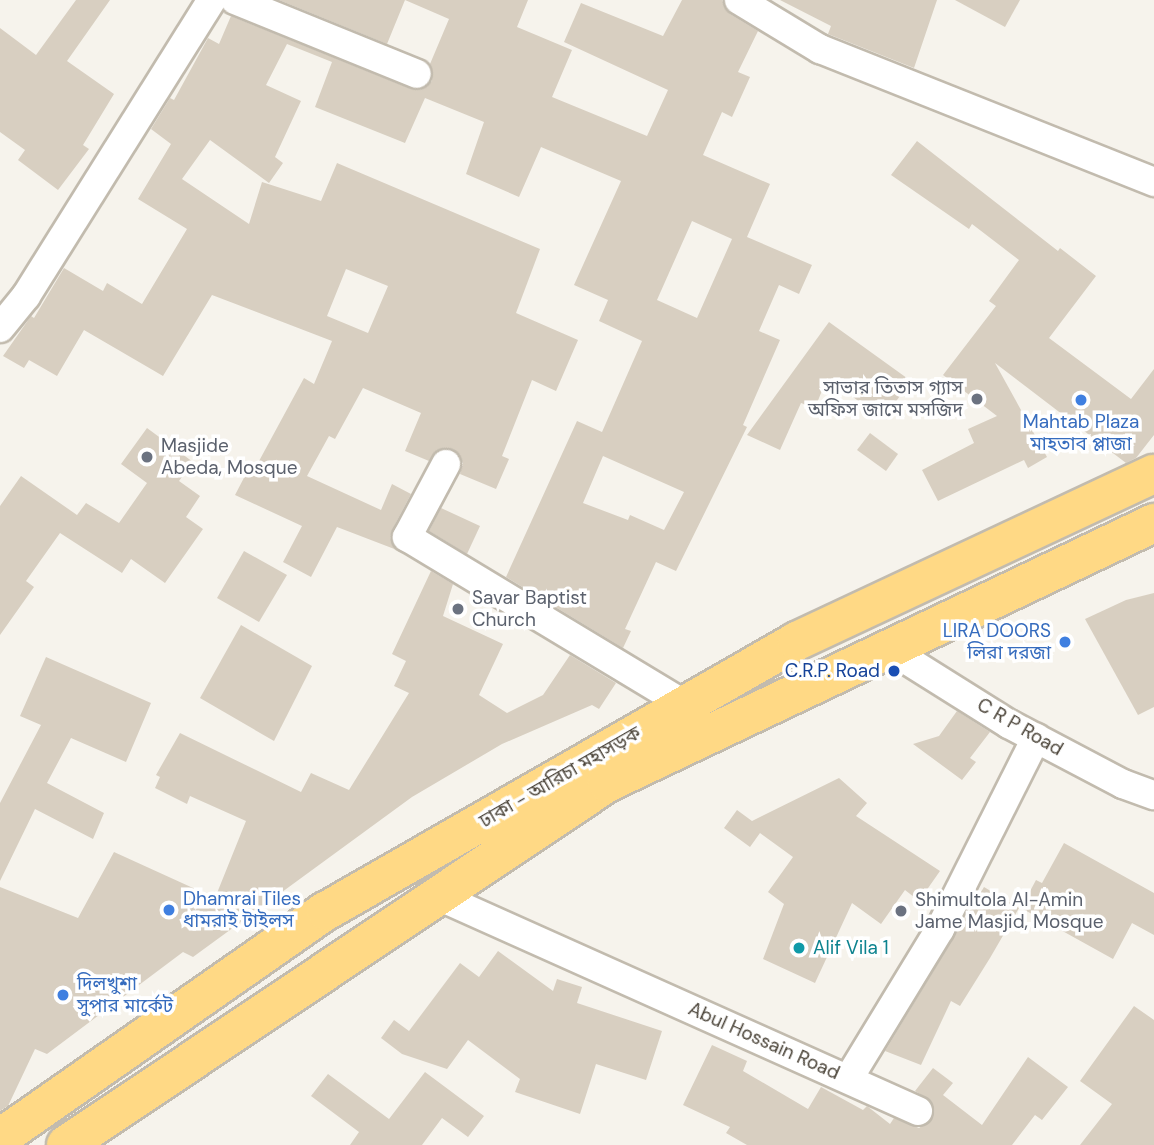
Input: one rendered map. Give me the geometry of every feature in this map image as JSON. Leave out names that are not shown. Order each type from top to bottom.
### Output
[{"type":"highway","name":"ঢাকা - আরিচা মহাসড়ক","points":[[0,1138],[326,911],[797,641],[1154,474]]},
{"type":"highway","name":"ঢাকা - আরিচা মহাসড়ক","points":[[66,1145],[607,783],[1154,523]]},
{"type":"street","points":[[0,328],[26,296],[212,0]]},
{"type":"street","points":[[235,0],[417,74]]},
{"type":"street","points":[[739,0],[820,49],[1154,182]]},
{"type":"street","points":[[446,464],[407,537],[686,705]]},
{"type":"street","name":"C R P Road","points":[[891,650],[1036,738],[1154,795]]},
{"type":"street","name":"Abul Hossain Road","points":[[438,896],[849,1078],[940,929],[1036,738]]},
{"type":"street","points":[[849,1078],[918,1111]]},
{"type":"building","points":[[76,0],[110,0],[67,61],[114,94],[83,145],[89,149],[58,190],[18,160],[25,150],[0,132],[0,28],[36,55]]},
{"type":"building","points":[[279,0],[405,0],[387,44]]},
{"type":"building","points":[[405,0],[528,0],[517,27],[572,50],[552,97],[647,136],[668,90],[564,42],[581,3],[663,36],[682,0],[722,0],[730,14],[758,31],[738,72],[750,77],[732,117],[722,112],[703,155],[770,184],[747,237],[812,265],[799,294],[779,285],[759,331],[780,340],[743,425],[747,427],[676,571],[656,562],[625,629],[631,631],[623,648],[506,577],[577,421],[602,432],[642,341],[599,321],[608,300],[574,285],[621,181],[541,147],[519,197],[466,174],[484,122],[425,98],[405,143],[315,107],[332,62],[287,44],[266,85],[301,101],[275,157],[283,163],[269,183],[210,140],[182,179],[249,224],[262,182],[321,201],[337,163],[540,249],[516,313],[578,340],[556,391],[532,380],[502,456],[509,459],[496,489],[460,474],[463,463],[453,449],[438,450],[429,461],[405,451],[421,413],[363,388],[335,439],[329,436],[307,476],[381,510],[392,484],[411,494],[390,538],[397,550],[337,527],[311,577],[283,562],[302,526],[235,495],[247,472],[252,474],[304,378],[314,384],[332,341],[212,295],[163,376],[84,330],[57,376],[29,360],[24,368],[3,356],[31,316],[34,318],[64,268],[103,291],[107,283],[142,304],[187,229],[138,199],[171,144],[151,129],[170,98],[174,100],[208,38],[219,44],[231,16],[411,89],[420,90],[432,81],[430,64],[449,19]],"holes":[[[692,221],[732,239],[697,318],[657,300]],[[346,269],[388,286],[368,333],[327,316]],[[603,456],[684,492],[664,530],[630,515],[628,520],[583,503]]]},
{"type":"building","points":[[780,0],[937,0],[914,68],[828,34],[831,26]]},
{"type":"building","points":[[955,0],[1020,0],[1005,27]]},
{"type":"building","points":[[917,141],[1058,251],[1060,248],[1096,276],[1049,338],[1131,399],[1154,369],[1154,435],[1136,458],[1126,463],[995,363],[1047,457],[1028,468],[1024,460],[938,501],[922,470],[974,443],[968,429],[997,416],[943,375],[996,306],[989,301],[1019,260],[972,224],[969,229],[891,175]]},
{"type":"building","points":[[829,322],[911,381],[883,419],[827,378],[815,408],[801,403],[780,450],[747,435]]},
{"type":"building","points":[[147,428],[193,462],[179,481],[200,496],[186,517],[203,529],[165,583],[131,559],[122,573],[60,533],[26,581],[34,587],[0,635],[0,506],[21,476],[77,515],[86,503],[119,523],[147,483],[121,464]]},
{"type":"building","points":[[870,433],[898,454],[886,471],[857,450]]},
{"type":"building","points":[[441,508],[480,526],[467,554],[429,531]]},
{"type":"building","points":[[244,551],[287,575],[259,622],[217,598]]},
{"type":"building","points":[[431,571],[453,584],[443,616],[503,644],[479,695],[507,713],[543,695],[570,655],[616,683],[599,709],[592,705],[502,744],[412,797],[193,957],[183,952],[47,1054],[35,1049],[8,1106],[0,1111],[0,887],[78,918],[114,852],[215,898],[246,821],[190,796],[187,804],[155,788],[160,777],[156,775],[180,733],[301,792],[311,773],[349,790],[409,693],[394,686],[406,661],[392,654]]},
{"type":"building","points":[[1154,593],[1154,707],[1138,715],[1085,619],[1126,600]]},
{"type":"building","points":[[241,625],[312,666],[274,741],[200,698]]},
{"type":"building","points":[[46,657],[151,703],[126,762],[71,738],[47,783],[104,813],[93,839],[35,809],[0,881],[0,803],[41,725],[20,716]]},
{"type":"building","points":[[957,711],[990,732],[970,758],[976,762],[962,780],[913,744],[939,736]]},
{"type":"building","points":[[839,778],[867,803],[856,816],[940,871],[919,901],[905,890],[881,924],[852,903],[815,983],[763,959],[784,904],[768,892],[793,857],[760,833],[750,847],[724,828],[737,810],[752,821]]},
{"type":"building","points":[[1064,843],[1154,893],[1154,935],[1132,923],[1113,959],[1021,908],[1036,880],[1042,883]]},
{"type":"building","points":[[984,887],[1019,908],[990,958],[960,1006],[951,1001],[921,1065],[885,1051]]},
{"type":"building","points":[[498,951],[553,991],[557,979],[582,987],[577,1003],[662,1031],[646,1080],[596,1064],[580,1114],[515,1092],[520,1079],[468,1040],[447,1069],[402,1054],[381,1038],[394,1020],[409,1031],[460,963],[479,977]]},
{"type":"building","points":[[1134,1006],[1154,1020],[1154,1145],[1080,1145],[1112,1104],[1080,1081]]},
{"type":"building","points":[[712,1045],[747,1061],[743,1071],[808,1109],[821,1087],[863,1110],[867,1106],[890,1124],[894,1118],[919,1128],[933,1118],[934,1109],[931,1101],[915,1091],[933,1068],[953,1083],[943,1095],[982,1125],[1028,1057],[1068,1087],[1042,1120],[1035,1115],[1012,1145],[747,1145],[726,1133],[730,1127],[683,1105]]},
{"type":"building","points":[[425,1072],[484,1116],[468,1137],[442,1118],[422,1145],[350,1145],[359,1132],[311,1096],[328,1074],[389,1119]]},
{"type":"place","name":"সাভার তিতাস গ্যাস অফিস জামে মসজিদ","points":[[977,399]]},
{"type":"place","name":"Mahtab Plaza মাহতাব প্লাজা","points":[[1081,400]]},
{"type":"place","name":"Masjide Abeda, Mosque","points":[[147,457]]},
{"type":"place","name":"Savar Baptist Church","points":[[458,609]]},
{"type":"place","name":"LIRA DOORS লিরা দরজা","points":[[1065,642]]},
{"type":"place","name":"C.R.P. Road","points":[[894,671]]},
{"type":"place","name":"Dhamrai Tiles ধামরাই টাইলস","points":[[169,910]]},
{"type":"place","name":"Shimultola Al-Amin Jame Masjid, Mosque","points":[[901,911]]},
{"type":"place","name":"Alif Vila 1","points":[[799,948]]},
{"type":"place","name":"দিলখুশা সুপার মার্কেট","points":[[63,995]]}]
